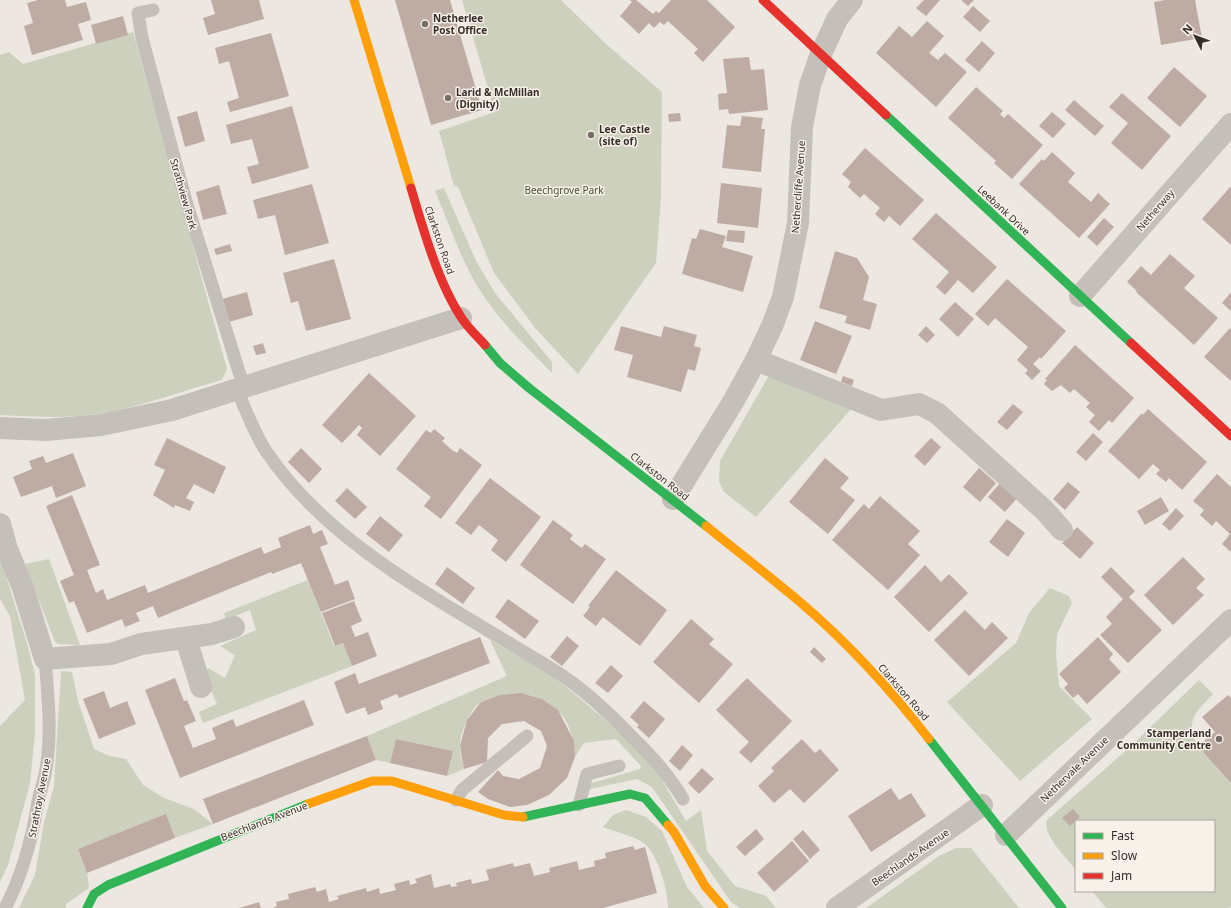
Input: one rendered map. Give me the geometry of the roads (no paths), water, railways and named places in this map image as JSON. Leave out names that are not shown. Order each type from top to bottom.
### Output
[{"type":"street","name":"Clarkston Road","points":[[354,0],[423,229],[447,291],[461,318],[500,363],[529,388],[673,499],[801,603],[846,645],[894,695],[1006,835],[1062,908]]},
{"type":"street","name":"Leebank Drive","points":[[763,0],[1231,436]]},
{"type":"street","name":"Nethercliffe Avenue","points":[[673,499],[733,402],[756,360],[773,324],[783,297],[798,223],[802,127],[810,85],[821,54],[837,19],[852,0]]},
{"type":"street","name":"Netherway","points":[[1080,296],[1231,124]]},
{"type":"street","points":[[0,428],[46,430],[101,425],[172,410],[461,318]]},
{"type":"street","points":[[756,360],[881,410],[919,404],[937,413],[1044,510],[1062,530]]},
{"type":"street","name":"Strathtay Avenue","points":[[0,524],[7,549],[23,588],[45,659]]},
{"type":"street","name":"Nethervale Avenue","points":[[1006,835],[1231,620]]},
{"type":"street","points":[[45,659],[111,654],[141,644],[186,639],[212,634],[234,627]]},
{"type":"street","points":[[186,639],[201,687]]},
{"type":"street","name":"Beechlands Avenue","points":[[87,908],[88,902],[97,890],[108,885],[277,815],[372,781],[392,781],[504,815],[525,817],[630,794],[645,798],[674,832],[705,886],[724,908]]},
{"type":"street","name":"Beechlands Avenue","points":[[837,908],[982,805]]},
{"type":"lane","name":"Strathview Park","points":[[153,10],[138,13],[142,38],[186,201],[240,389]]},
{"type":"lane","points":[[240,389],[250,420],[265,450],[285,477],[317,510],[400,576],[570,681],[612,717],[640,744],[672,780],[683,798]]},
{"type":"lane","name":"Strathtay Avenue","points":[[5,908],[16,889],[24,865],[34,828],[46,768],[48,707],[45,659]]},
{"type":"lane","points":[[456,800],[462,790],[527,736]]},
{"type":"lane","points":[[579,805],[587,774],[619,766]]},
{"type":"place","name":"Netherlee Post Office","points":[[425,24]]},
{"type":"place","name":"Larid & McMillan (Dignity)","points":[[448,98]]},
{"type":"place","name":"Lee Castle (site of)","points":[[591,135]]},
{"type":"place","name":"Stamperland Community Centre","points":[[1219,739]]},
{"type":"park label","name":"Beechgrove Park","points":[[564,190]]}]
